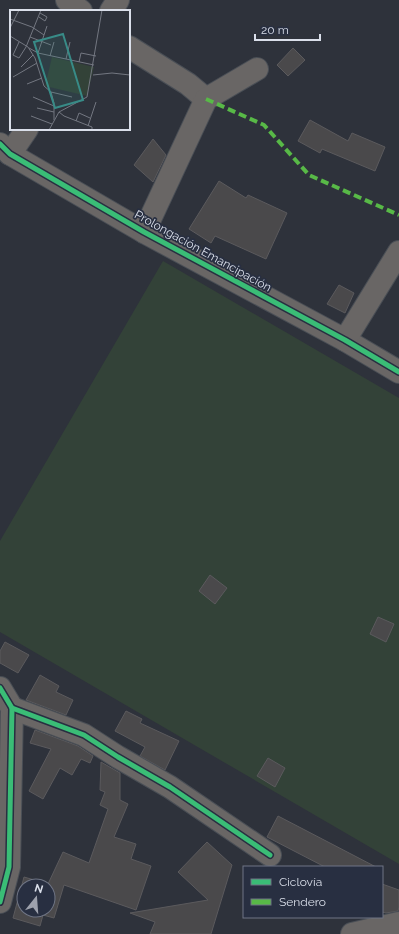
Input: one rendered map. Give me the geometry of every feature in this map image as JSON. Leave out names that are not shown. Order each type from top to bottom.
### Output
[{"type":"street","points":[[67,0],[80,10]]},
{"type":"street","points":[[112,10],[118,0]]},
{"type":"street","points":[[130,48],[188,84],[206,99]]},
{"type":"street","points":[[144,232],[206,99],[257,70]]},
{"type":"street","points":[[5,149],[26,130]]},
{"type":"street","name":"Prolongación Emancipación","points":[[5,149],[144,232],[345,340],[399,372]]},
{"type":"street","points":[[345,340],[399,252]]},
{"type":"street","points":[[0,688],[12,708],[9,867],[0,902]]},
{"type":"street","points":[[12,708],[84,735],[170,788],[270,855]]},
{"type":"street","points":[[352,934],[399,923]]},
{"type":"green space","points":[[163,261],[399,398],[399,864],[0,632],[0,541]]},
{"type":"building","points":[[293,48],[305,60],[288,76],[277,65]]},
{"type":"building","points":[[310,120],[348,141],[352,133],[385,147],[375,171],[322,149],[320,153],[298,141]]},
{"type":"building","points":[[153,139],[166,155],[153,182],[134,165]]},
{"type":"building","points":[[219,181],[246,198],[248,195],[287,213],[266,259],[215,236],[211,243],[189,229]]},
{"type":"building","points":[[339,285],[354,293],[345,313],[327,304]]},
{"type":"building","points":[[210,575],[227,588],[215,604],[199,591]]},
{"type":"building","points":[[378,617],[394,624],[386,642],[370,634]]},
{"type":"building","points":[[5,642],[29,655],[18,673],[0,663],[0,651]]},
{"type":"building","points":[[40,675],[59,686],[56,692],[73,700],[66,715],[26,700]]},
{"type":"building","points":[[126,711],[142,719],[140,723],[179,741],[165,770],[140,756],[145,747],[115,731]]},
{"type":"building","points":[[35,730],[78,746],[93,756],[90,763],[81,759],[72,775],[60,768],[43,799],[29,791],[51,749],[30,743]]},
{"type":"building","points":[[268,758],[285,768],[275,787],[257,776]]},
{"type":"building","points":[[101,762],[120,773],[120,800],[128,804],[114,837],[136,844],[131,859],[151,866],[136,910],[64,885],[56,911],[56,878],[51,878],[63,852],[89,863],[108,809],[100,805],[105,792],[100,790]]},
{"type":"building","points":[[278,816],[374,866],[323,866],[267,837]]},
{"type":"building","points":[[207,842],[232,865],[211,934],[150,934],[155,922],[130,913],[208,900],[178,872]]},
{"type":"building","points":[[383,884],[399,890],[398,911],[383,912]]},
{"type":"building","points":[[16,907],[16,918],[42,918],[40,926],[13,918]]},
{"type":"marked path","points":[[206,99],[264,125],[309,175],[399,215]]},
{"type":"cycle path","points":[[0,144],[10,154],[144,232],[345,340],[399,372]]},
{"type":"cycle path","points":[[0,688],[12,708],[9,867],[0,902]]},
{"type":"cycle path","points":[[12,708],[84,735],[118,757],[170,787],[270,855]]}]
